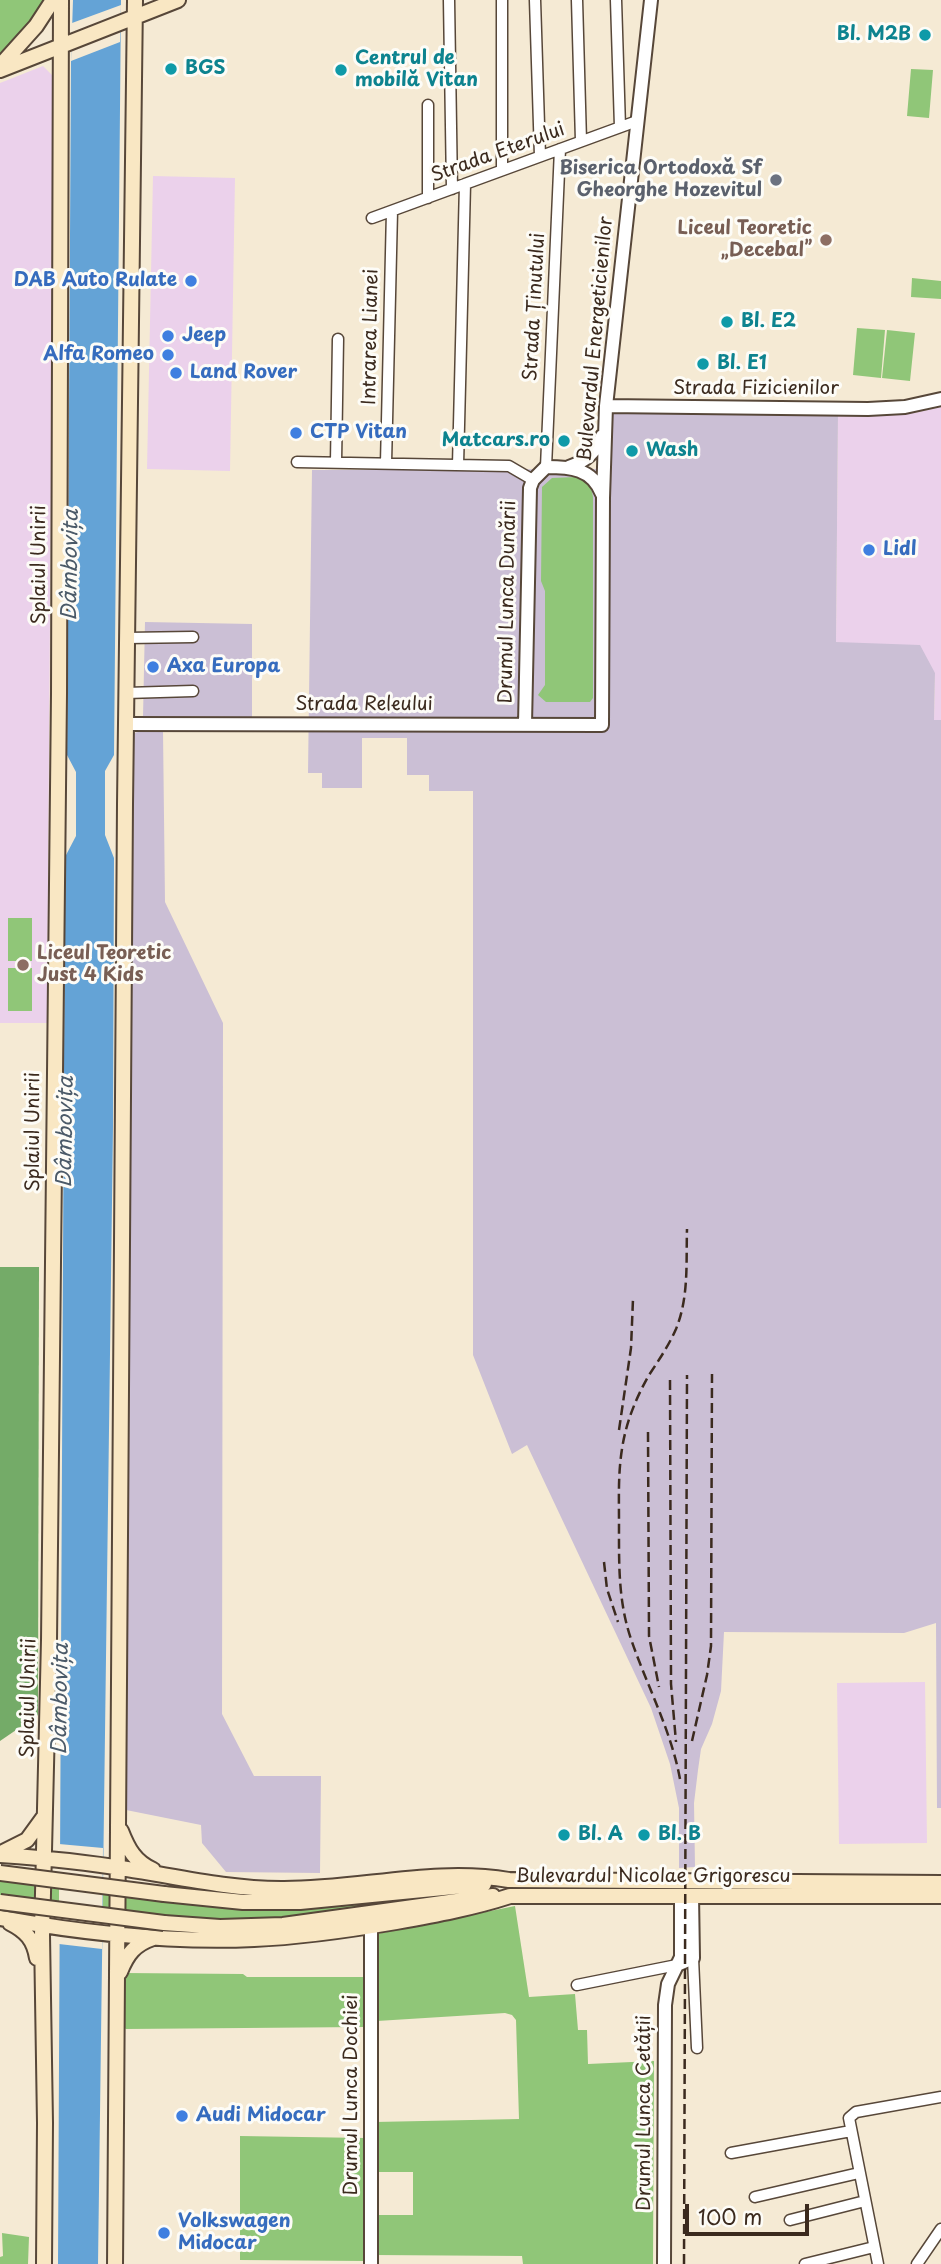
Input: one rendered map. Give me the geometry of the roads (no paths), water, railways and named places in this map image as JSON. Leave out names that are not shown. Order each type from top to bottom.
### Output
[{"type":"main road","points":[[0,68],[32,31],[53,0]]},
{"type":"main road","name":"Splaiul Unirii","points":[[44,2264],[42,1926],[50,1612],[62,116],[66,44],[61,0]]},
{"type":"main road","points":[[115,2264],[126,693],[135,0]]},
{"type":"main road","points":[[0,68],[178,0]]},
{"type":"main road","points":[[0,1854],[27,1840],[37,1829],[45,1813]]},
{"type":"main road","points":[[118,1822],[136,1860],[167,1876]]},
{"type":"main road","name":"Bulevardul Nicolae Grigorescu","points":[[0,1854],[118,1867],[223,1885],[283,1889],[449,1876],[509,1880],[941,1883]]},
{"type":"main road","points":[[0,1873],[243,1902],[356,1898],[509,1880]]},
{"type":"main road","points":[[0,1902],[164,1923],[220,1927],[283,1925],[339,1919],[474,1897],[510,1896]]},
{"type":"main road","name":"Bulevardul Nicolae Grigorescu","points":[[0,1919],[117,1934],[209,1940],[255,1939],[370,1927],[467,1909],[510,1896],[941,1896]]},
{"type":"main road","points":[[0,1919],[22,1930],[30,1938],[36,1953],[43,1990]]},
{"type":"main road","points":[[117,1980],[134,1948],[158,1937]]},
{"type":"street","points":[[449,0],[452,189]]},
{"type":"street","points":[[502,0],[502,170]]},
{"type":"street","points":[[535,0],[540,156]]},
{"type":"street","points":[[577,0],[581,141]]},
{"type":"street","points":[[616,0],[620,127]]},
{"type":"street","name":"Bulevardul Energeticienilor","points":[[602,725],[606,406],[651,0]]},
{"type":"street","points":[[428,105],[428,198]]},
{"type":"street","name":"Strada Eterului","points":[[372,218],[637,121]]},
{"type":"street","name":"Strada Ținutului","points":[[546,467],[560,149]]},
{"type":"street","points":[[458,465],[465,184]]},
{"type":"street","name":"Intrarea Lianei","points":[[386,463],[392,211]]},
{"type":"street","points":[[336,462],[338,339]]},
{"type":"street","name":"Strada Fizicienilor","points":[[606,406],[914,409],[941,401]]},
{"type":"street","points":[[546,467],[569,467],[579,463],[594,452],[605,429]]},
{"type":"street","points":[[297,462],[509,466],[533,480]]},
{"type":"street","name":"Drumul Lunca Dunării","points":[[525,724],[528,496],[533,480],[546,467]]},
{"type":"street","points":[[569,467],[589,475],[599,487],[603,498]]},
{"type":"street","points":[[127,638],[193,637]]},
{"type":"street","points":[[126,693],[193,691]]},
{"type":"street","name":"Strada Releului","points":[[126,724],[602,725]]},
{"type":"street","points":[[687,1895],[697,2048]]},
{"type":"street","name":"Drumul Lunca Cetății","points":[[664,2264],[665,2005],[668,1984],[681,1948],[687,1895]]},
{"type":"street","name":"Drumul Lunca Dochiei","points":[[370,1927],[371,2264]]},
{"type":"street","points":[[577,1985],[677,1965],[693,1958]]},
{"type":"street","points":[[878,2264],[849,2118],[856,2112],[941,2097]]},
{"type":"street","points":[[731,2153],[851,2131]]},
{"type":"street","points":[[755,2197],[859,2173]]},
{"type":"street","points":[[790,2220],[865,2201]]},
{"type":"street","points":[[917,2264],[941,2229]]},
{"type":"street","points":[[805,2264],[874,2247]]},
{"type":"water","name":"Dâmbovița","points":[[73,0],[121,0],[114,755],[105,771],[105,835],[114,858],[113,1126],[98,2264],[58,2264],[65,857],[76,836],[76,772],[67,755]]},
{"type":"railway","points":[[680,1779],[671,1743],[627,1625],[619,1567],[619,1486],[622,1449],[632,1410],[670,1341],[680,1317],[686,1280],[687,1229]]},
{"type":"railway","points":[[619,1430],[631,1348],[633,1299]]},
{"type":"railway","points":[[692,1741],[711,1646],[712,1374]]},
{"type":"railway","points":[[684,2264],[687,1375]]},
{"type":"railway","points":[[670,1380],[671,1684],[676,1742]]},
{"type":"railway","points":[[648,1432],[649,1636],[659,1687]]},
{"type":"railway","points":[[604,1562],[607,1589],[618,1622]]},
{"type":"place","name":"Bl. M2B","points":[[925,35]]},
{"type":"place","name":"BGS","points":[[171,69]]},
{"type":"place","name":"Centrul de mobilă Vitan","points":[[341,70]]},
{"type":"place","name":"Biserica Ortodoxă Sf Gheorghe Hozevitul","points":[[776,180]]},
{"type":"place","name":"Liceul Teoretic „Decebal”","points":[[826,240]]},
{"type":"place","name":"DAB Auto Rulate","points":[[191,281]]},
{"type":"place","name":"Bl. E2","points":[[727,322]]},
{"type":"place","name":"Jeep","points":[[168,336]]},
{"type":"place","name":"Alfa Romeo","points":[[168,355]]},
{"type":"place","name":"Bl. E1","points":[[703,364]]},
{"type":"place","name":"Land Rover","points":[[176,373]]},
{"type":"place","name":"CTP Vitan","points":[[296,433]]},
{"type":"place","name":"Matcars.ro","points":[[564,441]]},
{"type":"place","name":"Wash","points":[[632,451]]},
{"type":"place","name":"Lidl","points":[[869,550]]},
{"type":"place","name":"Axa Europa","points":[[153,667]]},
{"type":"place","name":"Liceul Teoretic Just 4 Kids","points":[[23,965]]},
{"type":"place","name":"Bl. A","points":[[564,1835]]},
{"type":"place","name":"Bl. B","points":[[644,1835]]},
{"type":"place","name":"Audi Midocar","points":[[182,2116]]},
{"type":"place","name":"Volkswagen Midocar","points":[[164,2233]]}]
